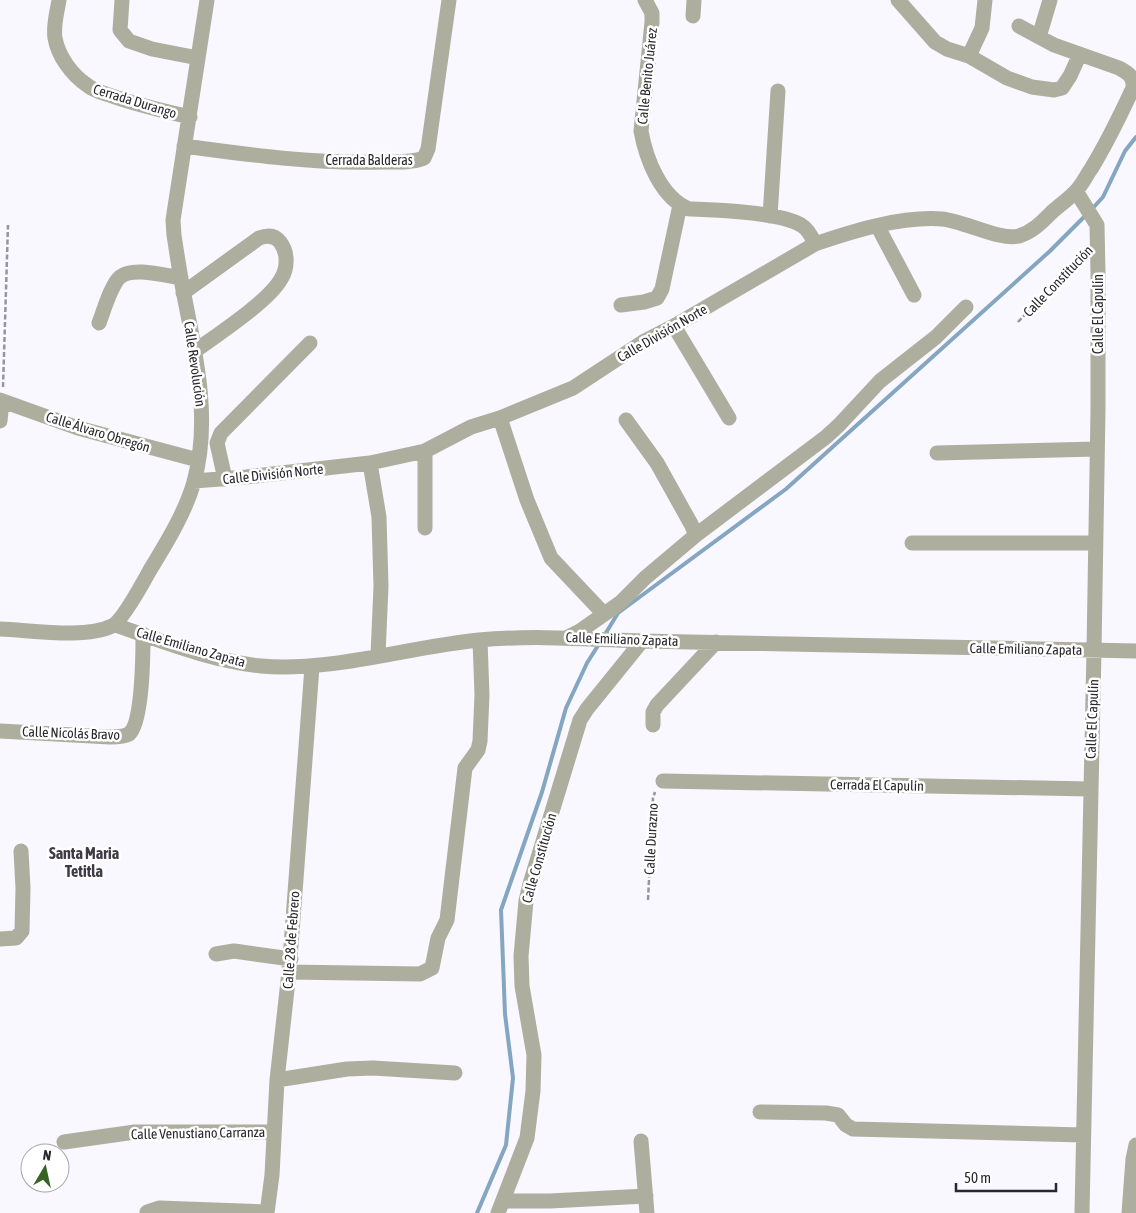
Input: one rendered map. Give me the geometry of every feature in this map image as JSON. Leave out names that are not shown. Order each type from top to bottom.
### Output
[{"type":"street","name":"Cerrada Durango","points":[[59,0],[55,24],[58,48],[63,59],[79,79],[98,91],[123,100],[190,117]]},
{"type":"street","points":[[122,0],[120,30],[129,41],[152,49],[198,58]]},
{"type":"street","name":"Calle Revolución","points":[[115,625],[138,592],[186,503],[194,481],[201,441],[202,403],[173,220],[207,0]]},
{"type":"street","name":"Cerrada Balderas","points":[[184,146],[310,160],[362,163],[410,161],[424,158],[428,150],[450,0]]},
{"type":"street","name":"Calle Benito Juárez","points":[[645,0],[652,13],[652,22],[641,131],[642,140],[644,149],[660,184],[680,205]]},
{"type":"street","points":[[693,16],[694,0]]},
{"type":"street","points":[[898,0],[935,42],[947,49],[969,56],[1007,78],[1032,87],[1058,90],[1066,84],[1080,54],[1054,45],[1019,26]]},
{"type":"street","points":[[969,56],[982,28],[985,0]]},
{"type":"street","points":[[1039,37],[1050,0]]},
{"type":"street","name":"Calle División Norte","points":[[194,481],[370,463],[425,451],[470,428],[500,418],[573,388],[643,342],[815,244],[840,236],[907,220],[944,219],[1005,236],[1018,236],[1028,232],[1078,194],[1115,125],[1132,88],[1134,81],[1129,73],[1080,54]]},
{"type":"street","points":[[770,216],[778,91]]},
{"type":"street","points":[[1078,194],[1097,232]]},
{"type":"street","points":[[621,305],[658,298],[662,290],[680,205],[689,209],[770,216],[802,225],[810,234],[815,244]]},
{"type":"street","points":[[878,227],[914,295]]},
{"type":"street","name":"Calle El Capulín","points":[[1082,1213],[1094,650],[1097,449],[1097,232]]},
{"type":"street","points":[[99,322],[113,288],[120,277],[129,272],[141,272],[182,286],[259,238],[272,236],[277,239],[282,244],[286,264],[283,277],[278,284],[254,306],[195,351]]},
{"type":"street","points":[[566,637],[580,631],[620,604],[645,578],[696,535],[826,437],[840,425],[880,381],[936,337],[966,308]]},
{"type":"street","points":[[674,326],[729,418]]},
{"type":"street","points":[[225,479],[217,443],[221,432],[310,343]]},
{"type":"street","points":[[0,421],[1,400]]},
{"type":"street","name":"Calle Álvaro Obregón","points":[[1,400],[78,428],[198,460]]},
{"type":"street","points":[[500,418],[527,500],[551,558],[604,614]]},
{"type":"street","points":[[626,420],[657,463],[696,535]]},
{"type":"street","points":[[937,453],[1097,449]]},
{"type":"street","points":[[425,451],[425,528]]},
{"type":"street","points":[[370,463],[379,517],[381,586],[378,655]]},
{"type":"street","points":[[912,543],[1095,543]]},
{"type":"street","points":[[0,628],[80,633],[96,631],[115,625]]},
{"type":"street","name":"Calle Emiliano Zapata","points":[[115,625],[235,662],[268,666],[312,667],[435,645],[532,637],[635,641],[1136,651]]},
{"type":"street","name":"Calle Nicolás Bravo","points":[[0,731],[110,737],[125,736],[130,733],[135,724],[140,697],[143,634]]},
{"type":"street","points":[[216,954],[234,951],[290,966],[420,974],[432,968],[438,938],[446,920],[465,768],[478,750],[480,741],[482,680],[480,640]]},
{"type":"street","name":"Calle Constitución","points":[[501,1207],[527,1138],[533,1091],[534,1055],[522,986],[521,956],[530,884],[580,720],[635,641]]},
{"type":"street","points":[[653,725],[653,712],[657,705],[716,642]]},
{"type":"street","name":"Calle 28 de Febrero","points":[[267,1213],[272,1175],[277,1080],[290,966],[312,667]]},
{"type":"street","name":"Cerrada El Capulín","points":[[663,781],[1090,789]]},
{"type":"street","points":[[6,939],[19,936],[22,931],[23,888],[21,851]]},
{"type":"street","points":[[277,1080],[346,1069],[373,1068],[455,1073]]},
{"type":"street","points":[[760,1112],[826,1113],[838,1115],[846,1125],[853,1129],[1084,1135]]},
{"type":"street","name":"Calle Venustiano Carranza","points":[[64,1142],[135,1132],[273,1132]]},
{"type":"street","points":[[641,1141],[646,1213]]},
{"type":"street","points":[[1129,1213],[1133,1159],[1136,1145]]},
{"type":"street","points":[[501,1207],[550,1201],[646,1196]]},
{"type":"street","points":[[147,1212],[159,1208],[267,1213]]},
{"type":"path","points":[[1,400],[8,225]]},
{"type":"path","name":"Calle Constitución","points":[[1018,322],[1097,232]]},
{"type":"path","name":"Calle Durazno","points":[[648,900],[653,798],[656,788],[663,781]]},
{"type":"waterway","points":[[1092,209],[1103,197],[1125,151],[1136,137]]},
{"type":"waterway","points":[[604,636],[618,613],[786,489],[1050,251],[1087,214]]},
{"type":"waterway","points":[[477,1213],[506,1145],[513,1078],[505,1014],[501,910],[542,792],[566,708],[587,663],[599,644]]},
{"type":"district","name":"Santa Maria Tetitla","points":[[84,862]]}]
